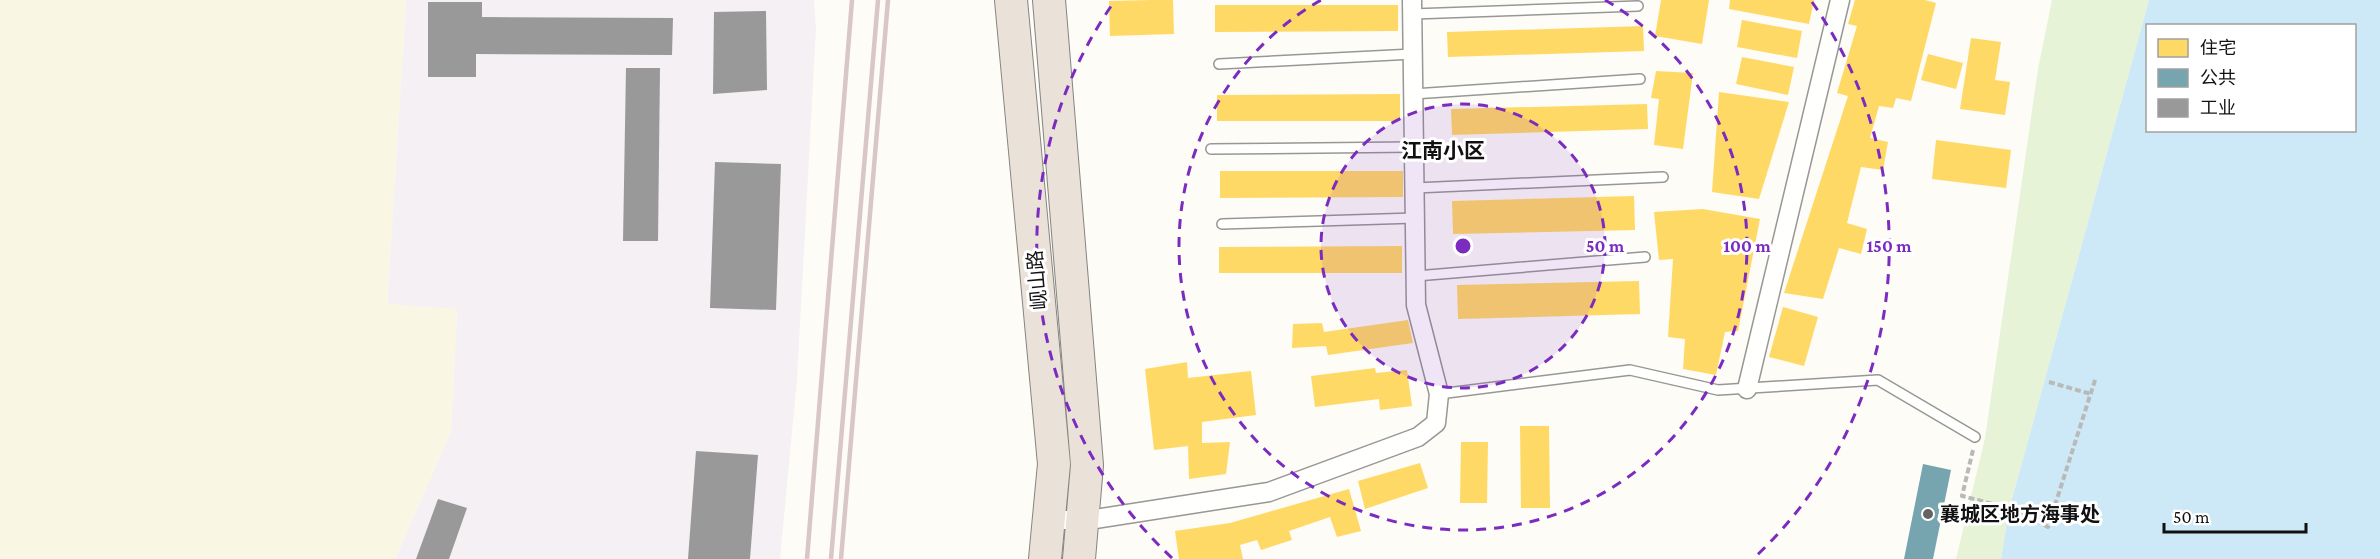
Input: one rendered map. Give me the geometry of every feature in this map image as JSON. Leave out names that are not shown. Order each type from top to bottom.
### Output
[{"type":"highway","name":"岘山路","points":[[1011,0],[1054,464],[1045,559]]},
{"type":"highway","name":"岘山路","points":[[1049,0],[1087,465],[1079,559]]},
{"type":"street","points":[[1747,389],[1840,0]]},
{"type":"street","points":[[1049,519],[1082,521],[1269,492],[1418,437],[1436,423],[1439,394],[1416,305],[1412,7]]},
{"type":"lane","points":[[1412,7],[1638,6]]},
{"type":"lane","points":[[1219,64],[1413,54]]},
{"type":"lane","points":[[1413,94],[1640,79]]},
{"type":"lane","points":[[1211,149],[1414,147]]},
{"type":"lane","points":[[1414,188],[1663,177]]},
{"type":"lane","points":[[1222,224],[1415,218]]},
{"type":"lane","points":[[1416,276],[1645,256]]},
{"type":"lane","points":[[1439,394],[1630,370],[1718,390],[1878,380],[1975,437]]},
{"type":"path","points":[[1975,437],[1962,496],[2020,512],[2048,527],[2096,377]]},
{"type":"path","points":[[2049,382],[2091,393]]},
{"type":"shaded area","points":[[0,0],[406,0],[387,304],[457,309],[451,431],[395,559],[0,559]]},
{"type":"shaded area","points":[[406,0],[814,0],[816,28],[797,379],[780,559],[395,559],[451,431],[457,310],[387,304]]},
{"type":"green space","points":[[2052,0],[2149,0],[2009,510],[2001,559],[1956,559],[1985,438],[2038,69]]},
{"type":"water","points":[[2149,0],[2380,0],[2380,559],[2001,559],[2009,510]]},
{"type":"building: 住宅","points":[[1173,0],[1174,34],[1110,36],[1109,1]]},
{"type":"building: 住宅","points":[[1661,0],[1709,0],[1702,44],[1655,36]]},
{"type":"building: 住宅","points":[[1730,0],[1814,0],[1809,24],[1729,9]]},
{"type":"building: 住宅","points":[[1855,0],[1925,0],[1936,3],[1911,101],[1896,98],[1893,108],[1879,106],[1870,138],[1888,142],[1883,170],[1861,167],[1847,223],[1867,229],[1861,254],[1839,248],[1823,299],[1784,293],[1848,96],[1837,93],[1857,26],[1848,24]]},
{"type":"building: 住宅","points":[[1215,5],[1398,5],[1398,31],[1215,32]]},
{"type":"building: 住宅","points":[[1742,20],[1802,31],[1797,58],[1737,47]]},
{"type":"building: 住宅","points":[[1643,26],[1644,51],[1448,57],[1447,32]]},
{"type":"building: 住宅","points":[[1971,38],[2001,42],[1995,80],[2010,82],[2005,115],[1960,109]]},
{"type":"building: 住宅","points":[[1928,54],[1963,63],[1956,89],[1921,80]]},
{"type":"building: 住宅","points":[[1742,57],[1794,67],[1788,95],[1736,84]]},
{"type":"building: 住宅","points":[[1656,71],[1693,73],[1683,149],[1654,145],[1659,99],[1651,98]]},
{"type":"building: 住宅","points":[[1719,92],[1789,102],[1759,199],[1712,192]]},
{"type":"building: 住宅","points":[[1400,94],[1400,121],[1217,121],[1217,95]]},
{"type":"building: 住宅","points":[[1647,104],[1648,129],[1452,135],[1451,109]]},
{"type":"building: 住宅","points":[[1936,140],[2011,150],[2006,188],[1932,179]]},
{"type":"building: 住宅","points":[[1220,171],[1403,171],[1403,197],[1220,198]]},
{"type":"building: 住宅","points":[[1634,196],[1635,230],[1453,234],[1452,201]]},
{"type":"building: 住宅","points":[[1703,209],[1760,219],[1738,331],[1725,332],[1716,375],[1683,369],[1685,339],[1668,337],[1673,259],[1659,260],[1654,212]]},
{"type":"building: 住宅","points":[[1402,246],[1402,273],[1219,273],[1219,247]]},
{"type":"building: 住宅","points":[[1639,281],[1640,314],[1458,319],[1457,285]]},
{"type":"building: 住宅","points":[[1783,307],[1818,317],[1804,366],[1769,357]]},
{"type":"building: 住宅","points":[[1408,320],[1413,343],[1328,355],[1326,346],[1292,348],[1293,324],[1322,323],[1324,332]]},
{"type":"building: 住宅","points":[[1187,362],[1188,378],[1251,371],[1256,415],[1202,422],[1202,443],[1230,442],[1226,474],[1189,479],[1188,446],[1154,450],[1145,369]]},
{"type":"building: 住宅","points":[[1375,368],[1376,373],[1407,370],[1412,406],[1380,410],[1379,399],[1315,407],[1311,376]]},
{"type":"building: 住宅","points":[[1520,426],[1549,426],[1550,508],[1521,508]]},
{"type":"building: 住宅","points":[[1461,442],[1488,442],[1487,503],[1460,503]]},
{"type":"building: 住宅","points":[[1420,463],[1428,488],[1365,509],[1358,481]]},
{"type":"building: 住宅","points":[[1349,489],[1361,531],[1337,537],[1330,517],[1289,531],[1292,540],[1261,550],[1257,540],[1240,545],[1243,559],[1179,559],[1175,531],[1230,523]]},
{"type":"building: 公共","name":"襄城区地方海事处","points":[[1923,464],[1951,470],[1933,559],[1904,559]]},
{"type":"building: 工业","points":[[428,2],[482,2],[482,17],[673,18],[672,55],[476,54],[476,77],[428,77]]},
{"type":"building: 工业","points":[[766,11],[767,90],[713,94],[714,12]]},
{"type":"building: 工业","points":[[626,68],[660,68],[658,241],[623,241]]},
{"type":"building: 工业","points":[[715,162],[781,164],[776,310],[710,308]]},
{"type":"building: 工业","points":[[696,451],[758,455],[750,559],[688,559]]},
{"type":"building: 工业","points":[[438,499],[467,508],[449,559],[416,559]]},
{"type":"railway","points":[[807,559],[852,0]]},
{"type":"railway","points":[[831,559],[878,0]]},
{"type":"railway","points":[[841,559],[888,0]]},
{"type":"place","name":"襄城区地方海事处","points":[[1928,514]]},
{"type":"district","name":"江南小区","points":[[1443,151]]}]
